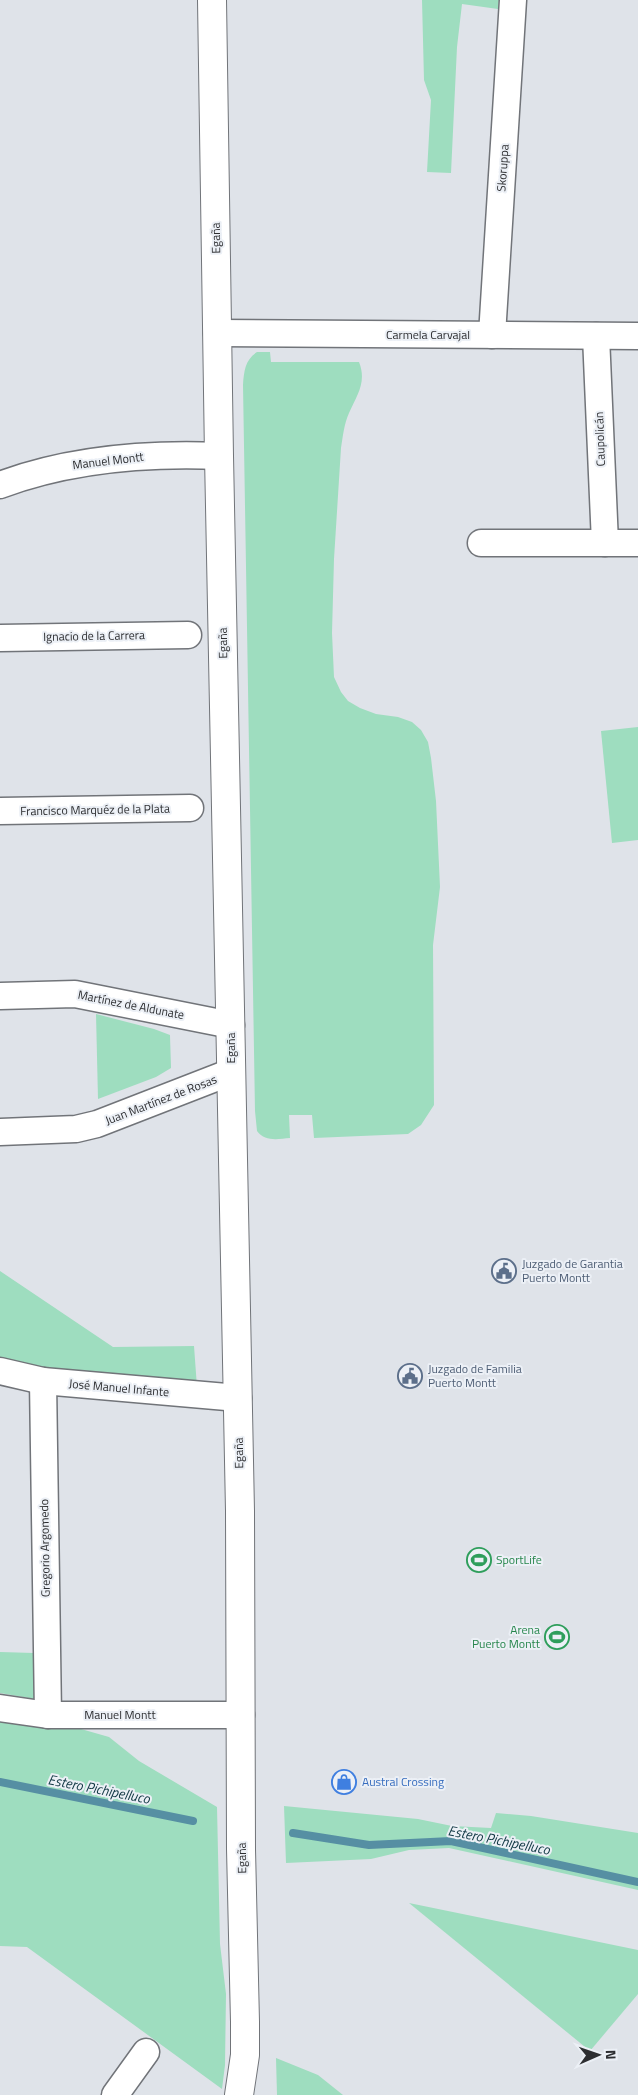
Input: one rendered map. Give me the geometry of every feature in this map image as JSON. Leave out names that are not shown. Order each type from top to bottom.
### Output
[{"type":"main road","name":"Egaña","points":[[212,0],[238,1398],[245,2022],[245,2055],[239,2095]]},
{"type":"street","name":"Skoruppa","points":[[492,335],[513,0]]},
{"type":"street","name":"Carmela Carvajal","points":[[217,333],[638,336]]},
{"type":"street","name":"Caupolicán","points":[[596,336],[605,543]]},
{"type":"street","name":"Manuel Montt","points":[[0,485],[49,470],[118,458],[172,454],[219,456]]},
{"type":"street","points":[[481,543],[638,543]]},
{"type":"street","name":"Ignacio de la Carrera","points":[[0,638],[188,635]]},
{"type":"street","name":"Francisco Marquéz de la Plata","points":[[0,812],[190,808]]},
{"type":"street","name":"Martínez de Aldunate","points":[[0,996],[75,994],[231,1025]]},
{"type":"street","name":"Juan Martínez de Rosas","points":[[0,1132],[76,1129],[97,1124],[231,1072]]},
{"type":"street","name":"José Manuel Infante","points":[[0,1371],[43,1381],[238,1398]]},
{"type":"street","name":"Gregorio Argomedo","points":[[43,1381],[48,1715]]},
{"type":"street","name":"Manuel Montt","points":[[0,1708],[48,1715],[241,1715]]},
{"type":"street","points":[[115,2095],[146,2052]]},
{"type":"green space","points":[[422,0],[499,0],[498,9],[462,4],[457,47],[451,173],[427,172],[431,100],[424,80]]},
{"type":"green space","points":[[257,352],[270,352],[271,362],[359,362],[361,369],[360,388],[346,421],[341,448],[334,559],[332,633],[334,677],[341,692],[348,701],[376,714],[398,717],[412,722],[421,730],[428,742],[436,801],[440,887],[433,945],[434,1105],[421,1125],[408,1134],[314,1138],[312,1115],[289,1115],[290,1138],[268,1138],[257,1131],[255,1111],[243,385],[248,362]]},
{"type":"green space","points":[[638,727],[638,840],[612,843],[601,731]]},
{"type":"green space","points":[[96,1014],[170,1035],[171,1068],[156,1077],[98,1099]]},
{"type":"green space","points":[[0,1271],[113,1347],[194,1346],[197,1387],[110,1381],[0,1362]]},
{"type":"green space","points":[[0,1652],[34,1653],[35,1699],[0,1693]]},
{"type":"green space","points":[[0,1718],[74,1727],[109,1737],[139,1761],[217,1807],[220,1944],[226,1994],[225,2065],[222,2089],[27,1947],[0,1946]]},
{"type":"green space","points":[[284,1806],[418,1819],[452,1826],[491,1828],[496,1813],[531,1816],[638,1833],[638,1890],[449,1848],[409,1850],[371,1859],[286,1863]]},
{"type":"green space","points":[[409,1903],[638,1950],[638,1994],[590,2051]]},
{"type":"green space","points":[[276,2058],[318,2075],[343,2095],[277,2095]]},
{"type":"waterway","name":"Estero Pichipelluco","points":[[0,1782],[193,1821]]},
{"type":"waterway","name":"Estero Pichipelluco","points":[[293,1833],[369,1845],[451,1841],[638,1882]]},
{"type":"place","name":"Juzgado de Garantia Puerto Montt","points":[[504,1271]]},
{"type":"place","name":"Juzgado de Familia Puerto Montt","points":[[410,1376]]},
{"type":"place","name":"SportLife","points":[[479,1560]]},
{"type":"place","name":"Arena Puerto Montt","points":[[557,1637]]},
{"type":"place","name":"Austral Crossing","points":[[344,1782]]}]
